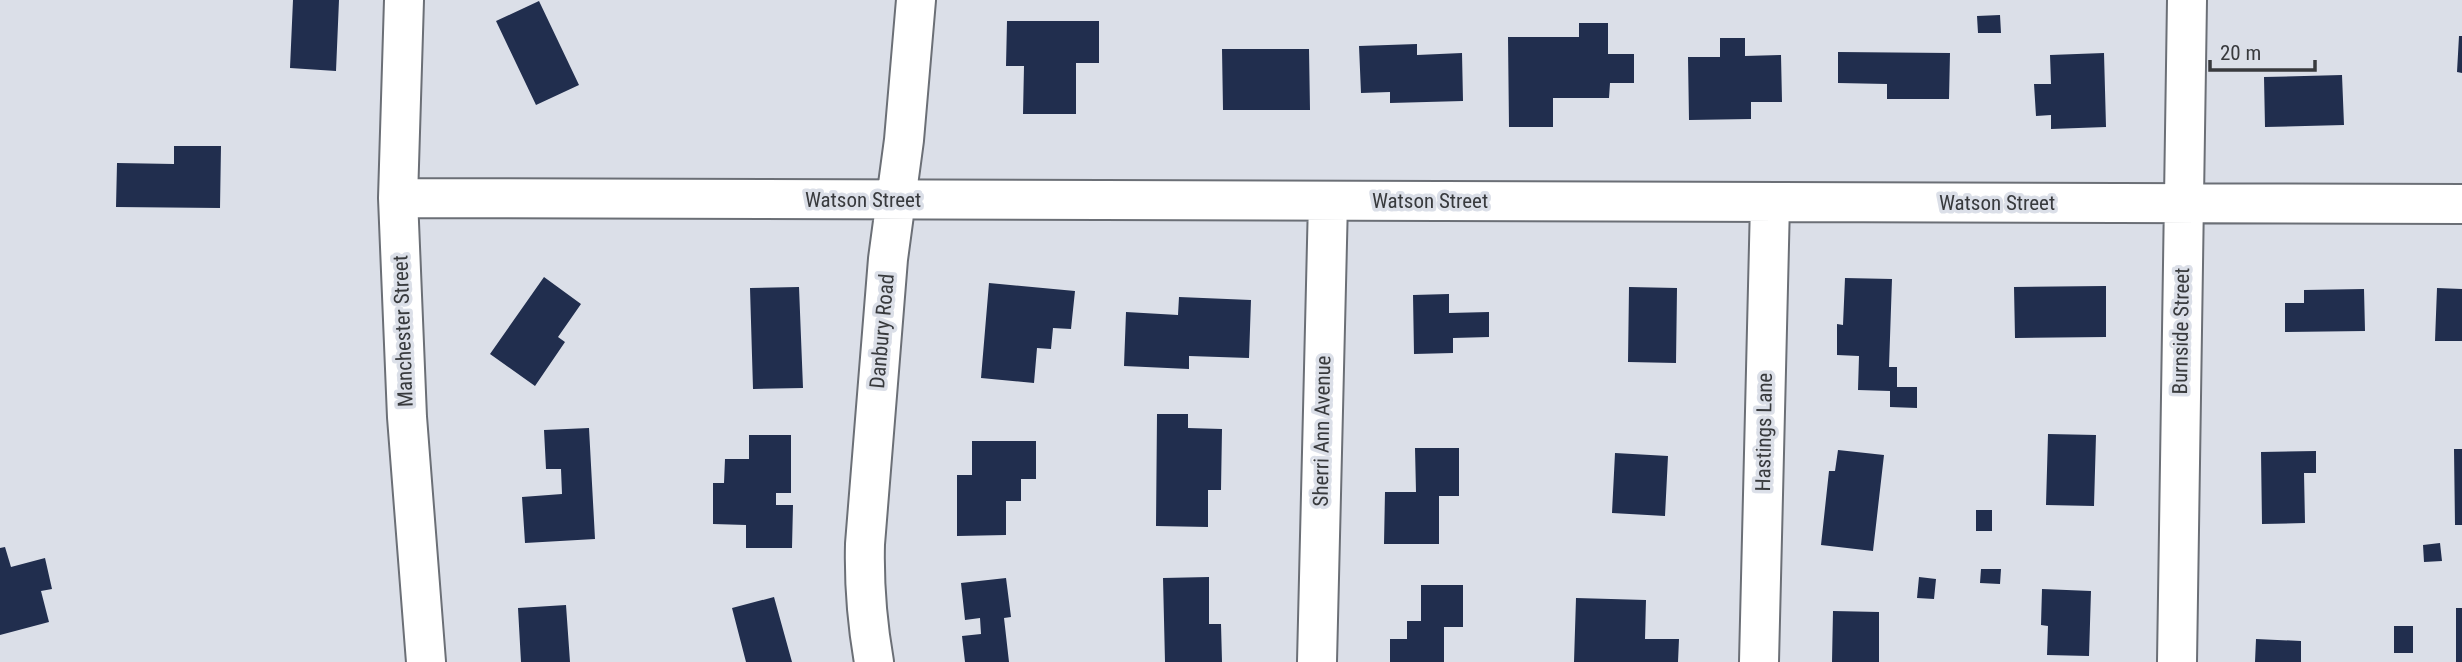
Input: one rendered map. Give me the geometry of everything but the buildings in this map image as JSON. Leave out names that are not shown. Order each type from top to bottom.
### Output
[{"type":"street","name":"Manchester Street","points":[[404,0],[398,198],[407,417],[426,662]]},
{"type":"street","name":"Danbury Road","points":[[874,662],[865,606],[865,544],[887,272],[904,140],[916,0]]},
{"type":"street","name":"Burnside Street","points":[[2177,662],[2187,0]]},
{"type":"street","name":"Watson Street","points":[[398,198],[2462,204]]},
{"type":"street","name":"Sherri Ann Avenue","points":[[1317,662],[1328,201]]},
{"type":"street","name":"Hastings Lane","points":[[1759,662],[1770,203]]}]
